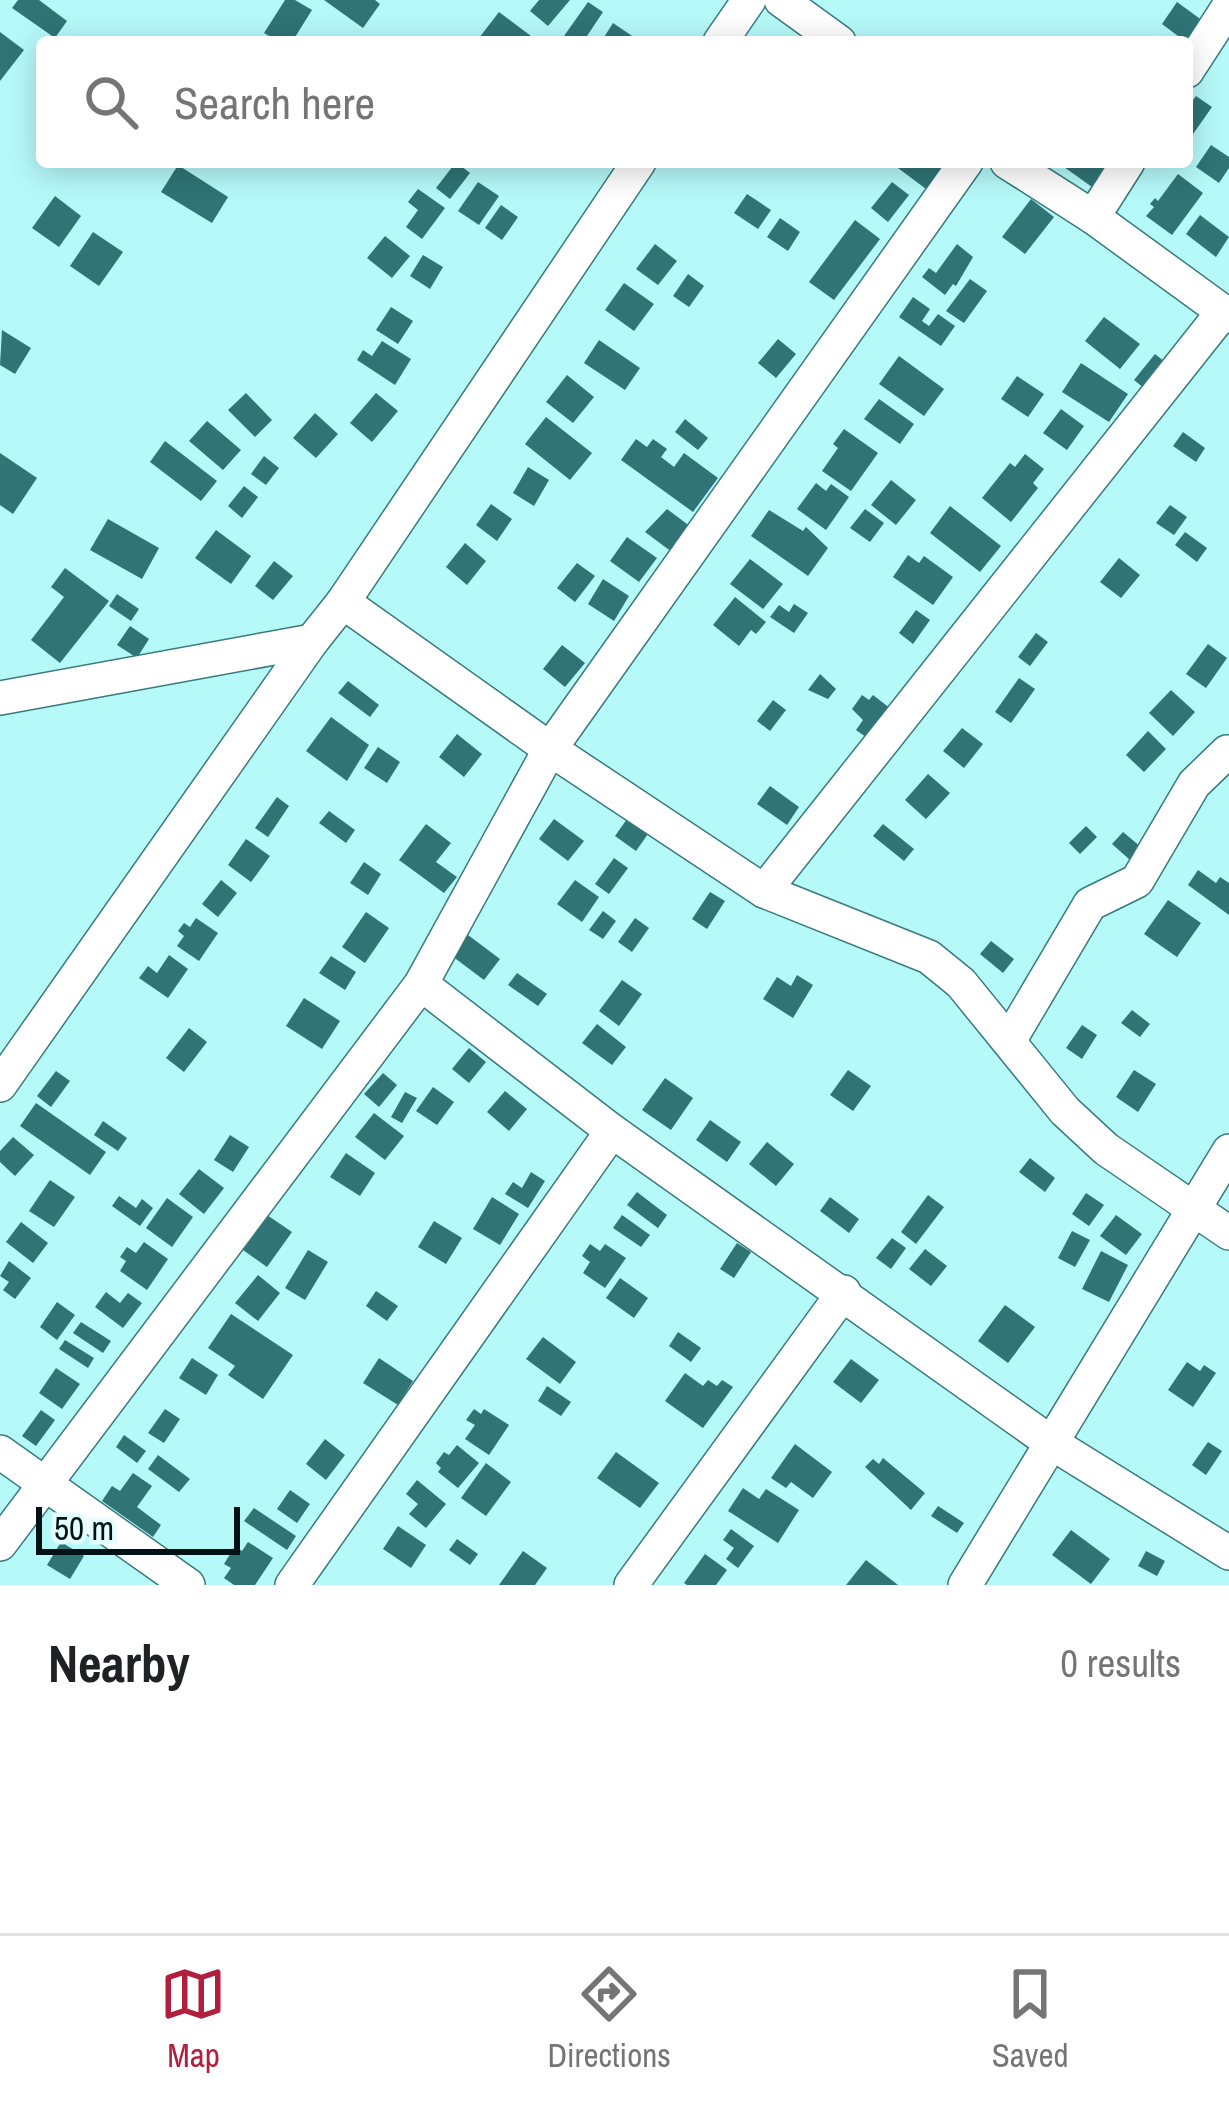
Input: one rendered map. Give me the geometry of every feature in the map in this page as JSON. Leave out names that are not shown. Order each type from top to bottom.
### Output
[{"type":"street","points":[[724,36],[748,0]]},
{"type":"street","points":[[781,0],[831,36]]},
{"type":"street","points":[[1193,62],[1229,6]]},
{"type":"street","points":[[0,1085],[343,602],[635,168]]},
{"type":"street","points":[[0,1544],[421,984],[550,748],[962,168]]},
{"type":"street","points":[[764,891],[1226,314],[1016,168]]},
{"type":"street","points":[[1093,217],[1125,168]]},
{"type":"street","points":[[343,602],[764,891],[928,957],[961,983],[1065,1111],[1106,1149],[1229,1233]]},
{"type":"street","points":[[0,698],[312,641]]},
{"type":"street","points":[[1010,1040],[1090,904],[1136,880],[1194,784],[1227,752]]},
{"type":"street","points":[[421,984],[612,1131],[1050,1442],[1229,1553]]},
{"type":"street","points":[[292,1585],[612,1131]]},
{"type":"street","points":[[965,1585],[1229,1151]]},
{"type":"street","points":[[631,1585],[844,1292]]},
{"type":"street","points":[[0,1452],[188,1585]]},
{"type":"building","points":[[18,0],[39,0],[67,21],[52,36],[12,8]]},
{"type":"building","points":[[285,0],[312,10],[296,36],[264,33]]},
{"type":"building","points":[[324,0],[375,0],[380,4],[363,28]]},
{"type":"building","points":[[539,0],[570,0],[548,26],[530,11]]},
{"type":"building","points":[[588,2],[603,12],[587,36],[564,36]]},
{"type":"building","points":[[1177,2],[1210,26],[1194,48],[1193,36],[1178,36],[1162,24]]},
{"type":"building","points":[[499,12],[531,36],[481,36]]},
{"type":"building","points":[[613,23],[632,36],[605,36]]},
{"type":"building","points":[[0,32],[24,50],[0,81]]},
{"type":"building","points":[[1196,96],[1212,107],[1193,134]]},
{"type":"building","points":[[1211,145],[1229,157],[1229,168],[1219,183],[1196,167]]},
{"type":"building","points":[[176,168],[183,168],[228,197],[212,223],[161,192]]},
{"type":"building","points":[[451,168],[470,173],[450,199],[436,188]]},
{"type":"building","points":[[898,168],[948,168],[930,192]]},
{"type":"building","points":[[1065,168],[1117,168],[1099,192]]},
{"type":"building","points":[[1178,174],[1203,193],[1172,235],[1146,216],[1154,207],[1150,204],[1155,198],[1158,201]]},
{"type":"building","points":[[478,182],[499,196],[479,225],[458,211]]},
{"type":"building","points":[[892,182],[909,195],[888,222],[871,208]]},
{"type":"building","points":[[418,189],[445,208],[422,239],[406,227],[418,210],[408,202]]},
{"type":"building","points":[[747,194],[771,210],[758,229],[734,213]]},
{"type":"building","points":[[55,196],[81,216],[59,247],[32,228]]},
{"type":"building","points":[[1031,199],[1054,217],[1025,254],[1002,237]]},
{"type":"building","points":[[501,205],[518,217],[502,240],[485,228]]},
{"type":"building","points":[[1200,215],[1229,237],[1216,257],[1186,234]]},
{"type":"building","points":[[780,218],[800,232],[788,251],[767,237]]},
{"type":"building","points":[[855,220],[880,239],[834,300],[809,282]]},
{"type":"building","points":[[93,232],[123,252],[99,286],[70,266]]},
{"type":"building","points":[[385,236],[410,256],[392,278],[367,258]]},
{"type":"building","points":[[655,244],[677,261],[658,285],[636,269]]},
{"type":"building","points":[[957,244],[973,257],[945,295],[922,277],[929,268],[936,273]]},
{"type":"building","points":[[423,255],[443,267],[430,289],[410,276]]},
{"type":"building","points":[[688,274],[704,286],[689,307],[673,296]]},
{"type":"building","points":[[970,279],[987,291],[964,323],[946,311]]},
{"type":"building","points":[[624,283],[654,304],[634,331],[605,310]]},
{"type":"building","points":[[913,297],[930,309],[922,321],[929,326],[938,314],[955,326],[941,346],[899,317]]},
{"type":"building","points":[[391,307],[413,321],[398,344],[376,330]]},
{"type":"building","points":[[1104,317],[1140,344],[1120,369],[1085,341]]},
{"type":"building","points":[[2,330],[31,348],[15,374],[0,365]]},
{"type":"building","points":[[778,339],[796,354],[776,378],[758,363]]},
{"type":"building","points":[[599,340],[640,368],[625,390],[584,363]]},
{"type":"building","points":[[382,341],[411,359],[395,385],[357,360],[363,350],[372,356]]},
{"type":"building","points":[[1155,354],[1171,367],[1150,393],[1134,380]]},
{"type":"building","points":[[899,356],[944,389],[924,416],[879,384]]},
{"type":"building","points":[[1081,363],[1128,394],[1109,422],[1062,392]]},
{"type":"building","points":[[567,375],[594,397],[573,423],[546,402]]},
{"type":"building","points":[[1017,376],[1044,394],[1028,417],[1001,399]]},
{"type":"building","points":[[246,393],[272,420],[255,437],[228,410]]},
{"type":"building","points":[[376,393],[398,411],[372,442],[350,423]]},
{"type":"building","points":[[879,399],[914,424],[900,444],[864,419]]},
{"type":"building","points":[[1061,409],[1084,426],[1067,450],[1043,433]]},
{"type":"building","points":[[315,413],[338,434],[316,458],[293,438]]},
{"type":"building","points":[[546,417],[592,453],[570,480],[525,444]]},
{"type":"building","points":[[685,419],[708,438],[698,450],[675,432]]},
{"type":"building","points":[[207,421],[241,450],[223,470],[189,441]]},
{"type":"building","points":[[844,429],[878,453],[851,491],[822,471]]},
{"type":"building","points":[[1183,432],[1205,448],[1196,462],[1173,446]]},
{"type":"building","points":[[636,439],[647,447],[653,439],[667,449],[661,457],[674,467],[684,453],[718,478],[693,512],[621,460]]},
{"type":"building","points":[[165,441],[217,481],[201,501],[150,462]]},
{"type":"building","points":[[0,453],[37,478],[13,514],[0,505]]},
{"type":"building","points":[[1025,454],[1044,469],[1033,483],[1038,488],[1011,522],[982,498],[1010,463],[1015,467]]},
{"type":"building","points":[[264,456],[279,468],[266,485],[251,474]]},
{"type":"building","points":[[528,467],[549,480],[534,506],[513,493]]},
{"type":"building","points":[[891,480],[916,500],[896,525],[871,505]]},
{"type":"building","points":[[816,483],[826,491],[831,484],[849,497],[826,530],[797,509]]},
{"type":"building","points":[[244,486],[258,497],[242,518],[228,506]]},
{"type":"building","points":[[491,504],[512,519],[497,541],[476,525]]},
{"type":"building","points":[[1170,505],[1187,517],[1174,535],[1156,523]]},
{"type":"building","points":[[950,506],[1001,546],[980,572],[930,533]]},
{"type":"building","points":[[667,509],[695,530],[676,555],[645,532]]},
{"type":"building","points":[[865,509],[884,523],[870,542],[850,528]]},
{"type":"building","points":[[769,510],[803,531],[806,527],[828,548],[808,576],[751,536]]},
{"type":"building","points":[[108,519],[159,548],[142,579],[90,550]]},
{"type":"building","points":[[216,530],[251,556],[231,584],[195,558]]},
{"type":"building","points":[[1185,532],[1207,548],[1197,562],[1175,545]]},
{"type":"building","points":[[627,537],[657,558],[639,582],[610,561]]},
{"type":"building","points":[[465,543],[486,561],[467,585],[446,567]]},
{"type":"building","points":[[908,555],[919,563],[924,556],[953,577],[933,605],[893,577]]},
{"type":"building","points":[[1119,558],[1140,575],[1121,598],[1100,582]]},
{"type":"building","points":[[750,559],[783,584],[763,609],[730,584]]},
{"type":"building","points":[[274,561],[293,576],[273,600],[255,586]]},
{"type":"building","points":[[577,563],[595,576],[575,602],[557,588]]},
{"type":"building","points":[[65,568],[109,601],[60,663],[31,640],[64,597],[51,587]]},
{"type":"building","points":[[603,579],[629,596],[614,621],[588,604]]},
{"type":"building","points":[[117,594],[139,609],[131,621],[109,606]]},
{"type":"building","points":[[735,597],[766,622],[756,634],[751,630],[739,646],[713,625]]},
{"type":"building","points":[[794,604],[808,613],[794,633],[770,617],[779,605],[789,612]]},
{"type":"building","points":[[916,610],[930,620],[913,644],[899,633]]},
{"type":"building","points":[[130,626],[149,639],[137,658],[117,645]]},
{"type":"building","points":[[1036,633],[1048,642],[1030,666],[1018,657]]},
{"type":"building","points":[[1208,644],[1227,658],[1206,688],[1186,674]]},
{"type":"building","points":[[562,645],[585,663],[565,687],[543,669]]},
{"type":"building","points":[[820,674],[836,689],[828,699],[808,690]]},
{"type":"building","points":[[1019,678],[1035,689],[1011,723],[995,712]]},
{"type":"building","points":[[348,681],[379,705],[370,717],[338,693]]},
{"type":"building","points":[[1171,690],[1195,712],[1173,736],[1149,713]]},
{"type":"building","points":[[862,695],[869,700],[873,695],[895,712],[873,742],[856,730],[863,720],[852,709]]},
{"type":"building","points":[[773,700],[786,710],[770,731],[757,721]]},
{"type":"building","points":[[331,717],[369,745],[347,781],[306,751]]},
{"type":"building","points":[[962,728],[983,744],[964,768],[943,751]]},
{"type":"building","points":[[1148,731],[1166,749],[1144,772],[1126,755]]},
{"type":"building","points":[[457,734],[482,754],[464,777],[439,757]]},
{"type":"building","points":[[378,747],[400,762],[387,783],[364,768]]},
{"type":"building","points":[[928,774],[950,793],[926,819],[905,800]]},
{"type":"building","points":[[770,786],[799,807],[787,825],[757,804]]},
{"type":"building","points":[[277,797],[289,806],[268,837],[255,828]]},
{"type":"building","points":[[329,811],[355,830],[346,843],[319,823]]},
{"type":"building","points":[[554,819],[584,841],[568,861],[539,839]]},
{"type":"building","points":[[627,819],[648,834],[636,851],[615,836]]},
{"type":"building","points":[[426,824],[451,843],[436,862],[457,877],[444,893],[399,860]]},
{"type":"building","points":[[883,824],[914,849],[904,861],[873,836]]},
{"type":"building","points":[[1086,826],[1097,837],[1080,854],[1069,843]]},
{"type":"building","points":[[1123,832],[1141,847],[1130,860],[1112,844]]},
{"type":"building","points":[[246,839],[270,856],[251,882],[228,865]]},
{"type":"building","points":[[614,858],[628,868],[609,894],[595,884]]},
{"type":"building","points":[[364,862],[381,874],[368,895],[350,883]]},
{"type":"building","points":[[1198,870],[1216,883],[1220,877],[1229,883],[1229,915],[1188,885]]},
{"type":"building","points":[[221,880],[237,893],[218,917],[202,904]]},
{"type":"building","points":[[575,880],[599,897],[582,922],[557,904]]},
{"type":"building","points":[[710,892],[725,901],[707,929],[692,919]]},
{"type":"building","points":[[1168,900],[1201,923],[1177,957],[1144,934]]},
{"type":"building","points":[[603,911],[616,921],[603,939],[589,930]]},
{"type":"building","points":[[366,912],[389,928],[365,963],[342,947]]},
{"type":"building","points":[[196,918],[218,933],[199,961],[177,946],[184,936],[178,931],[184,923],[190,927]]},
{"type":"building","points":[[635,918],[649,928],[632,952],[618,942]]},
{"type":"building","points":[[468,935],[500,959],[484,980],[452,956]]},
{"type":"building","points":[[991,941],[1014,959],[1003,973],[980,954]]},
{"type":"building","points":[[169,955],[188,969],[168,998],[139,978],[148,966],[157,973]]},
{"type":"building","points":[[331,956],[356,972],[345,990],[319,973]]},
{"type":"building","points":[[517,973],[547,994],[538,1006],[508,985]]},
{"type":"building","points":[[797,975],[813,985],[793,1018],[763,999],[777,977],[791,986]]},
{"type":"building","points":[[622,980],[642,994],[619,1026],[599,1011]]},
{"type":"building","points":[[304,998],[340,1021],[322,1049],[286,1026]]},
{"type":"building","points":[[1132,1010],[1150,1024],[1140,1037],[1121,1023]]},
{"type":"building","points":[[597,1024],[626,1047],[612,1065],[582,1043]]},
{"type":"building","points":[[1082,1025],[1097,1035],[1082,1059],[1066,1048]]},
{"type":"building","points":[[189,1028],[207,1042],[184,1072],[166,1058]]},
{"type":"building","points":[[469,1048],[486,1062],[469,1083],[452,1069]]},
{"type":"building","points":[[848,1070],[871,1086],[853,1111],[830,1095]]},
{"type":"building","points":[[1134,1070],[1156,1084],[1138,1112],[1116,1097]]},
{"type":"building","points":[[56,1071],[70,1081],[51,1107],[37,1096]]},
{"type":"building","points":[[383,1073],[397,1085],[379,1107],[364,1094]]},
{"type":"building","points":[[665,1078],[693,1098],[671,1130],[642,1110]]},
{"type":"building","points":[[433,1087],[454,1102],[437,1125],[416,1111]]},
{"type":"building","points":[[505,1091],[527,1109],[509,1131],[487,1112]]},
{"type":"building","points":[[405,1092],[417,1098],[402,1123],[391,1117]]},
{"type":"building","points":[[36,1103],[106,1152],[90,1175],[20,1126]]},
{"type":"building","points":[[374,1113],[404,1136],[385,1160],[355,1137]]},
{"type":"building","points":[[710,1120],[741,1142],[727,1162],[696,1140]]},
{"type":"building","points":[[103,1121],[127,1138],[118,1151],[94,1135]]},
{"type":"building","points":[[230,1135],[249,1147],[233,1172],[214,1160]]},
{"type":"building","points":[[13,1137],[34,1155],[15,1176],[0,1162],[0,1151]]},
{"type":"building","points":[[767,1142],[794,1164],[776,1186],[749,1164]]},
{"type":"building","points":[[346,1153],[375,1173],[360,1196],[330,1177]]},
{"type":"building","points":[[1030,1158],[1055,1178],[1045,1192],[1019,1172]]},
{"type":"building","points":[[199,1169],[224,1188],[204,1214],[179,1194]]},
{"type":"building","points":[[531,1172],[545,1181],[528,1208],[505,1194],[513,1182],[522,1188]]},
{"type":"building","points":[[50,1180],[75,1197],[54,1227],[29,1211]]},
{"type":"building","points":[[637,1192],[667,1215],[658,1228],[627,1205]]},
{"type":"building","points":[[1086,1193],[1104,1205],[1089,1226],[1072,1214]]},
{"type":"building","points":[[928,1195],[944,1207],[916,1244],[901,1232]]},
{"type":"building","points":[[119,1196],[136,1208],[142,1199],[153,1208],[140,1226],[112,1206]]},
{"type":"building","points":[[492,1197],[519,1214],[500,1245],[473,1229]]},
{"type":"building","points":[[830,1197],[859,1219],[849,1233],[820,1211]]},
{"type":"building","points":[[167,1198],[193,1217],[172,1247],[146,1228]]},
{"type":"building","points":[[267,1215],[292,1232],[267,1267],[243,1250]]},
{"type":"building","points":[[622,1215],[650,1235],[641,1247],[613,1228]]},
{"type":"building","points":[[1116,1215],[1142,1234],[1126,1255],[1100,1236]]},
{"type":"building","points":[[434,1221],[462,1238],[446,1264],[418,1247]]},
{"type":"building","points":[[21,1222],[48,1243],[33,1263],[6,1242]]},
{"type":"building","points":[[1072,1231],[1090,1240],[1075,1267],[1058,1258]]},
{"type":"building","points":[[892,1238],[906,1248],[891,1269],[876,1258]]},
{"type":"building","points":[[144,1242],[168,1259],[147,1290],[120,1271],[126,1261],[120,1257],[127,1247],[136,1253]]},
{"type":"building","points":[[737,1243],[751,1252],[734,1278],[720,1269]]},
{"type":"building","points":[[590,1244],[600,1251],[605,1244],[626,1258],[605,1288],[583,1273],[590,1262],[582,1256]]},
{"type":"building","points":[[925,1249],[947,1266],[931,1286],[909,1269]]},
{"type":"building","points":[[308,1250],[328,1262],[305,1300],[285,1288]]},
{"type":"building","points":[[1101,1251],[1128,1265],[1109,1302],[1082,1289]]},
{"type":"building","points":[[9,1261],[31,1278],[15,1299],[3,1290],[9,1282],[0,1276]]},
{"type":"building","points":[[258,1275],[280,1293],[258,1321],[235,1303]]},
{"type":"building","points":[[620,1278],[648,1298],[634,1318],[606,1298]]},
{"type":"building","points":[[376,1291],[398,1306],[387,1321],[366,1306]]},
{"type":"building","points":[[106,1292],[120,1303],[128,1293],[142,1303],[123,1328],[95,1307]]},
{"type":"building","points":[[57,1302],[75,1315],[57,1340],[40,1327]]},
{"type":"building","points":[[1005,1305],[1035,1327],[1008,1363],[978,1341]]},
{"type":"building","points":[[231,1314],[293,1355],[263,1399],[228,1375],[235,1366],[208,1348]]},
{"type":"building","points":[[81,1322],[111,1341],[103,1353],[73,1333]]},
{"type":"building","points":[[678,1332],[701,1348],[691,1362],[669,1346]]},
{"type":"building","points":[[543,1337],[576,1362],[560,1384],[526,1359]]},
{"type":"building","points":[[65,1340],[94,1358],[88,1368],[59,1349]]},
{"type":"building","points":[[192,1358],[218,1375],[206,1395],[179,1378]]},
{"type":"building","points":[[379,1358],[413,1381],[398,1405],[363,1383]]},
{"type":"building","points":[[851,1359],[879,1380],[861,1403],[833,1382]]},
{"type":"building","points":[[1187,1362],[1200,1371],[1204,1365],[1216,1373],[1193,1407],[1168,1390]]},
{"type":"building","points":[[56,1368],[80,1384],[62,1409],[39,1393]]},
{"type":"building","points":[[685,1373],[703,1386],[708,1380],[717,1386],[722,1380],[733,1387],[703,1428],[665,1401]]},
{"type":"building","points":[[547,1386],[571,1402],[561,1416],[538,1401]]},
{"type":"building","points":[[165,1409],[180,1419],[164,1443],[148,1433]]},
{"type":"building","points":[[474,1409],[481,1414],[484,1409],[509,1425],[489,1455],[465,1439],[475,1425],[466,1420]]},
{"type":"building","points":[[41,1410],[55,1420],[36,1446],[22,1436]]},
{"type":"building","points":[[124,1435],[146,1451],[137,1463],[116,1447]]},
{"type":"building","points":[[325,1439],[345,1455],[326,1480],[306,1464]]},
{"type":"building","points":[[1208,1442],[1222,1451],[1206,1475],[1192,1465]]},
{"type":"building","points":[[795,1444],[832,1472],[813,1498],[791,1482],[786,1488],[771,1478]]},
{"type":"building","points":[[457,1445],[479,1463],[458,1488],[438,1472],[441,1468],[436,1463]]},
{"type":"building","points":[[616,1452],[659,1483],[640,1508],[597,1478]]},
{"type":"building","points":[[158,1455],[190,1479],[179,1492],[148,1469]]},
{"type":"building","points":[[883,1458],[925,1493],[911,1510],[865,1467]]},
{"type":"building","points":[[486,1463],[511,1482],[486,1516],[461,1498]]},
{"type":"building","points":[[133,1473],[152,1486],[137,1507],[161,1525],[153,1537],[102,1501],[112,1486],[120,1491]]},
{"type":"building","points":[[417,1480],[446,1504],[426,1528],[409,1514],[418,1504],[406,1494]]},
{"type":"building","points":[[743,1488],[759,1499],[766,1489],[799,1510],[778,1543],[728,1511]]},
{"type":"building","points":[[290,1490],[310,1504],[297,1523],[277,1509]]},
{"type":"building","points":[[938,1506],[964,1523],[957,1533],[931,1516]]},
{"type":"building","points":[[254,1508],[296,1536],[287,1550],[244,1521]]},
{"type":"building","points":[[398,1526],[426,1545],[411,1568],[383,1549]]},
{"type":"building","points":[[731,1529],[754,1546],[738,1568],[726,1559],[734,1548],[723,1540]]},
{"type":"building","points":[[1071,1530],[1110,1559],[1091,1584],[1052,1555]]},
{"type":"building","points":[[457,1539],[478,1554],[470,1565],[449,1550]]},
{"type":"building","points":[[61,1542],[84,1556],[70,1579],[47,1565]]},
{"type":"building","points":[[248,1542],[273,1558],[255,1585],[234,1585],[224,1578],[231,1568],[224,1564],[235,1546],[242,1551]]},
{"type":"building","points":[[523,1551],[547,1568],[535,1585],[499,1585]]},
{"type":"building","points":[[1146,1551],[1165,1561],[1157,1576],[1138,1566]]},
{"type":"building","points":[[705,1554],[727,1570],[716,1585],[687,1585],[684,1583]]},
{"type":"building","points":[[866,1560],[898,1585],[846,1585]]}]
